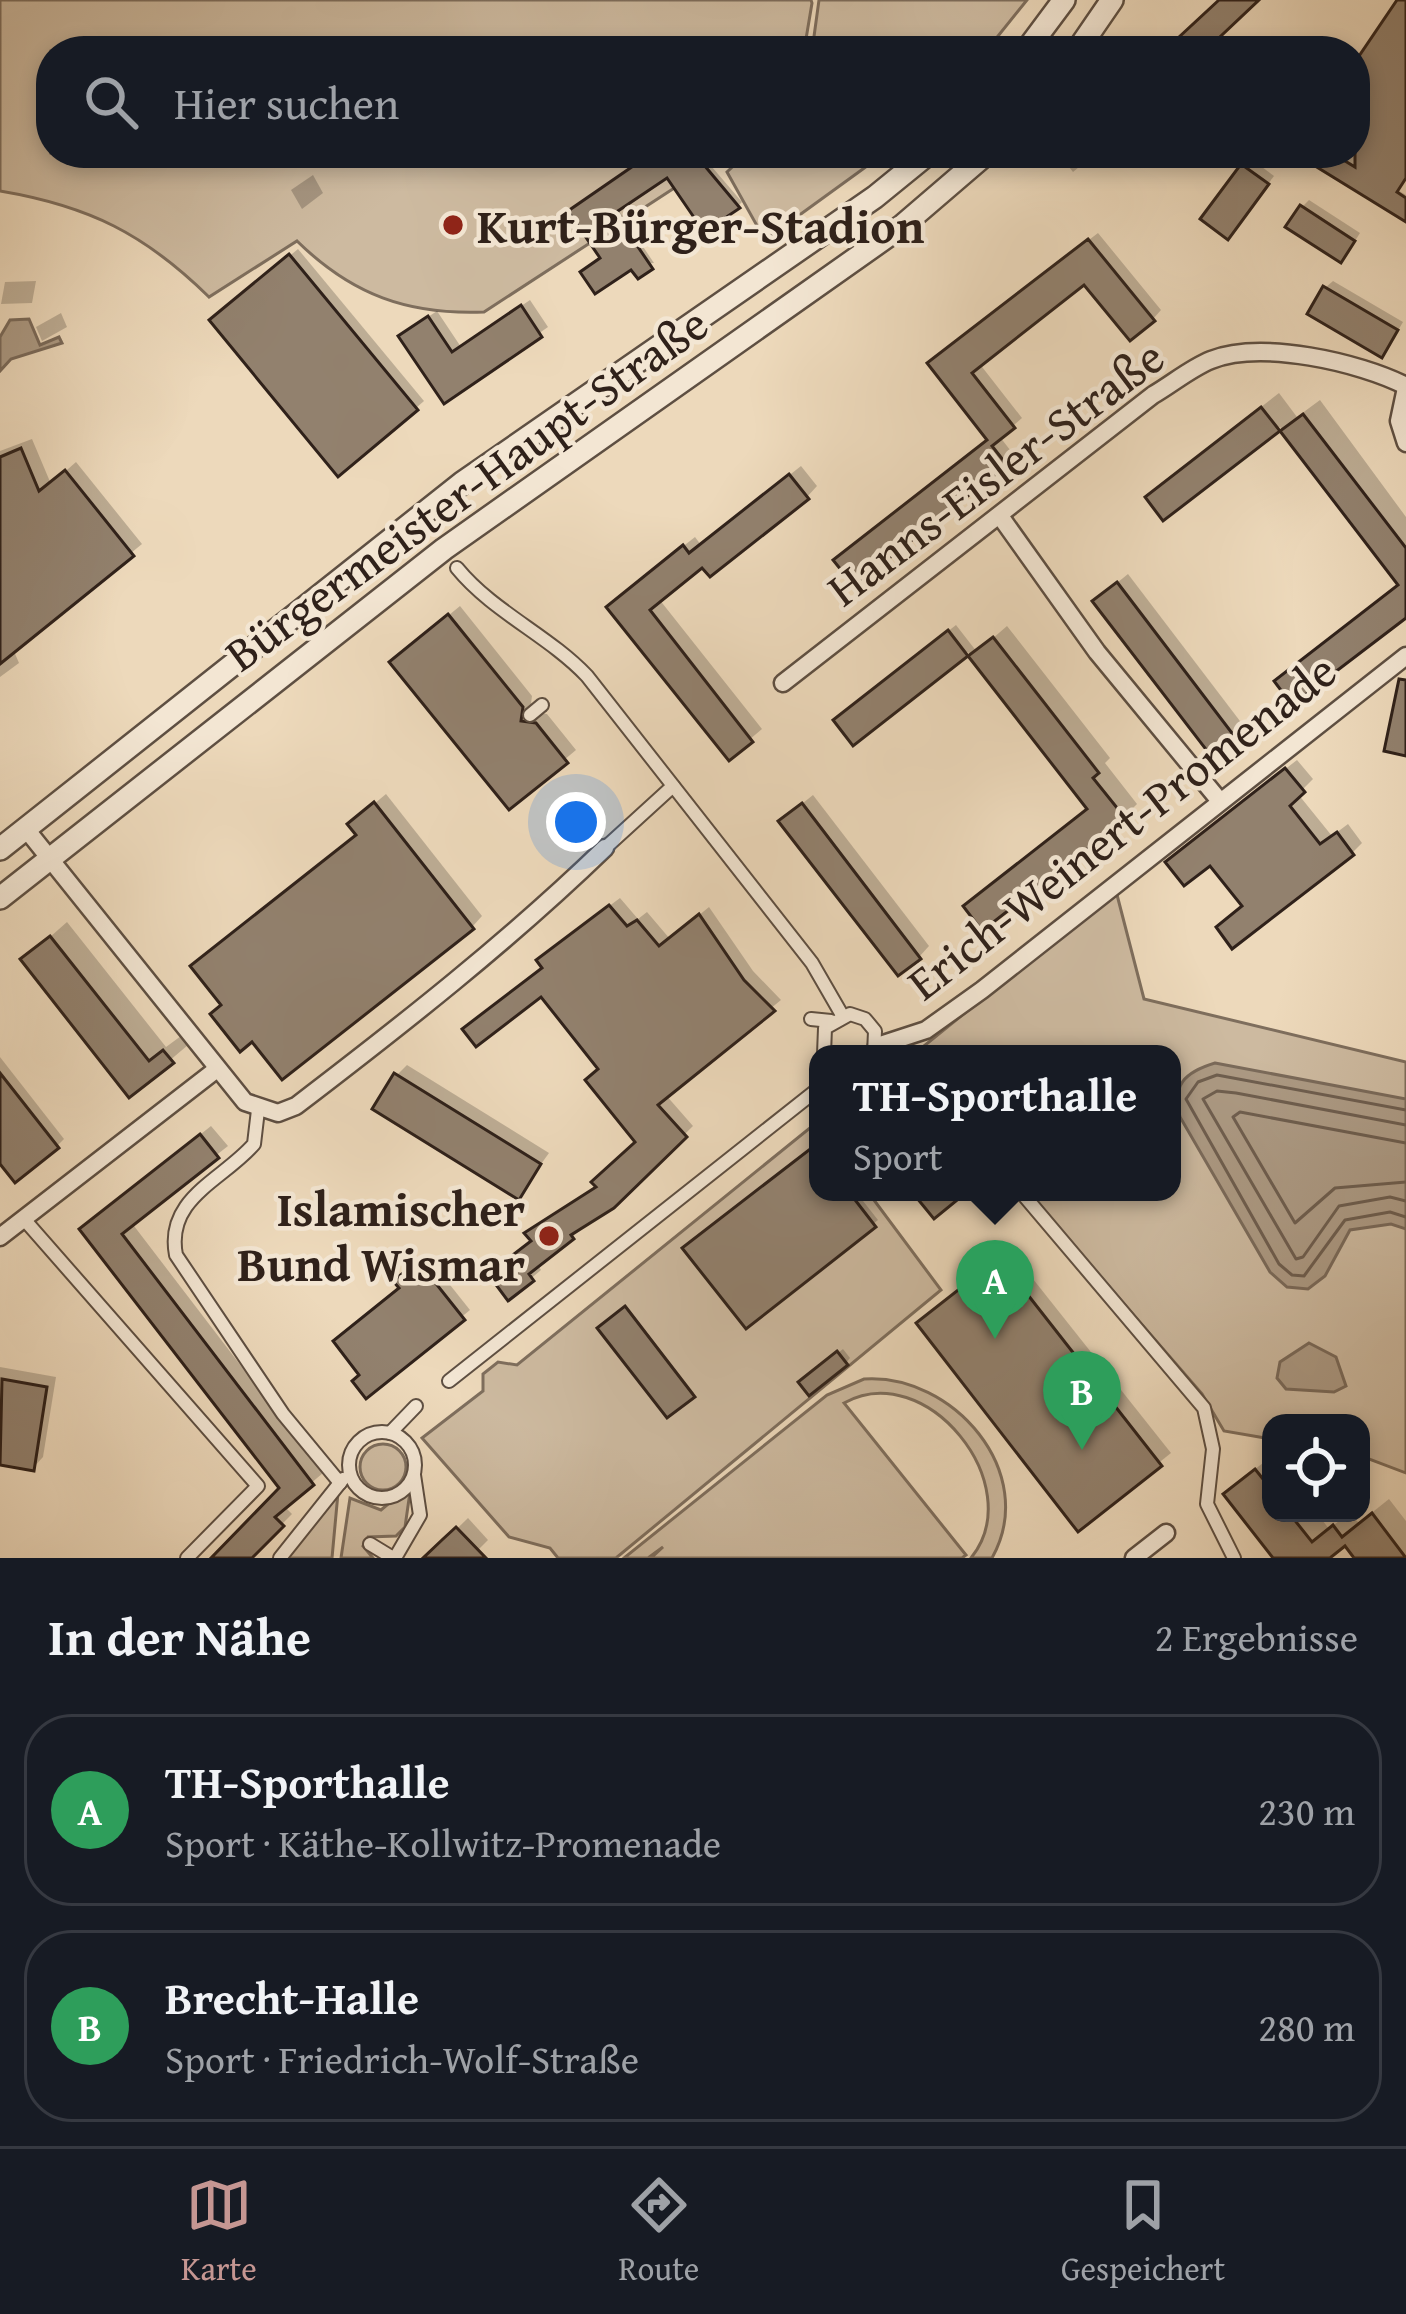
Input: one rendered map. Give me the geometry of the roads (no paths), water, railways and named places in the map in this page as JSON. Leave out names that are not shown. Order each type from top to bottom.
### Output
[{"type":"street","points":[[1037,36],[1064,0]]},
{"type":"street","points":[[1087,36],[1112,0]]},
{"type":"street","name":"Bürgermeister-Haupt-Straße","points":[[0,849],[463,483],[911,168]]},
{"type":"street","name":"Bürgermeister-Haupt-Straße","points":[[0,898],[389,591],[902,226],[970,168]]},
{"type":"street","name":"Hanns-Eisler-Straße","points":[[783,683],[1154,395],[1208,361],[1263,352],[1360,368],[1406,387]]},
{"type":"street","points":[[1406,387],[1400,421],[1406,443]]},
{"type":"street","points":[[1000,516],[1097,652],[1219,800]]},
{"type":"street","points":[[458,568],[478,591],[566,653],[821,975],[837,1018]]},
{"type":"street","name":"Erich-Weinert-Promenade","points":[[893,1045],[926,1030],[1406,656]]},
{"type":"street","points":[[530,715],[542,705]]},
{"type":"street","points":[[26,829],[217,1069],[258,1110],[278,1113],[296,1106],[551,901],[674,786]]},
{"type":"street","points":[[823,1045],[822,1036],[837,1018]]},
{"type":"street","points":[[812,1019],[865,1019],[875,1030],[879,1045]]},
{"type":"street","points":[[0,1237],[217,1069]]},
{"type":"street","points":[[449,1381],[809,1096]]},
{"type":"street","points":[[258,1110],[254,1144],[186,1203],[175,1232],[176,1255],[283,1414],[345,1477],[380,1499],[401,1493],[414,1475]]},
{"type":"street","points":[[1029,1201],[1204,1408],[1213,1449],[1206,1492],[1211,1519],[1234,1558]]},
{"type":"street","points":[[23,1218],[258,1486],[187,1558]]},
{"type":"street","points":[[280,1558],[345,1477],[359,1441],[390,1433],[416,1406]]},
{"type":"street","points":[[370,1544],[394,1558],[420,1515],[408,1444],[390,1433]]},
{"type":"street","points":[[1134,1558],[1166,1533]]},
{"type":"water","points":[[29,319],[40,345],[59,337],[62,343],[11,359],[0,371],[0,337],[10,320]]},
{"type":"water","points":[[1215,1063],[1406,1099],[1406,1229],[1391,1224],[1350,1230],[1325,1276],[1308,1289],[1287,1287],[1270,1272],[1181,1119],[1181,1084]]},
{"type":"water","points":[[1309,1343],[1336,1357],[1346,1386],[1334,1392],[1286,1389],[1277,1378],[1280,1362]]},
{"type":"place","name":"Kurt-Bürger-Stadion","points":[[453,225]]},
{"type":"place","name":"Islamischer Bund Wismar","points":[[549,1236]]},
{"type":"place","name":"TH-Sporthalle","points":[[995,1339]]},
{"type":"place","name":"Brecht-Halle","points":[[1082,1450]]}]
